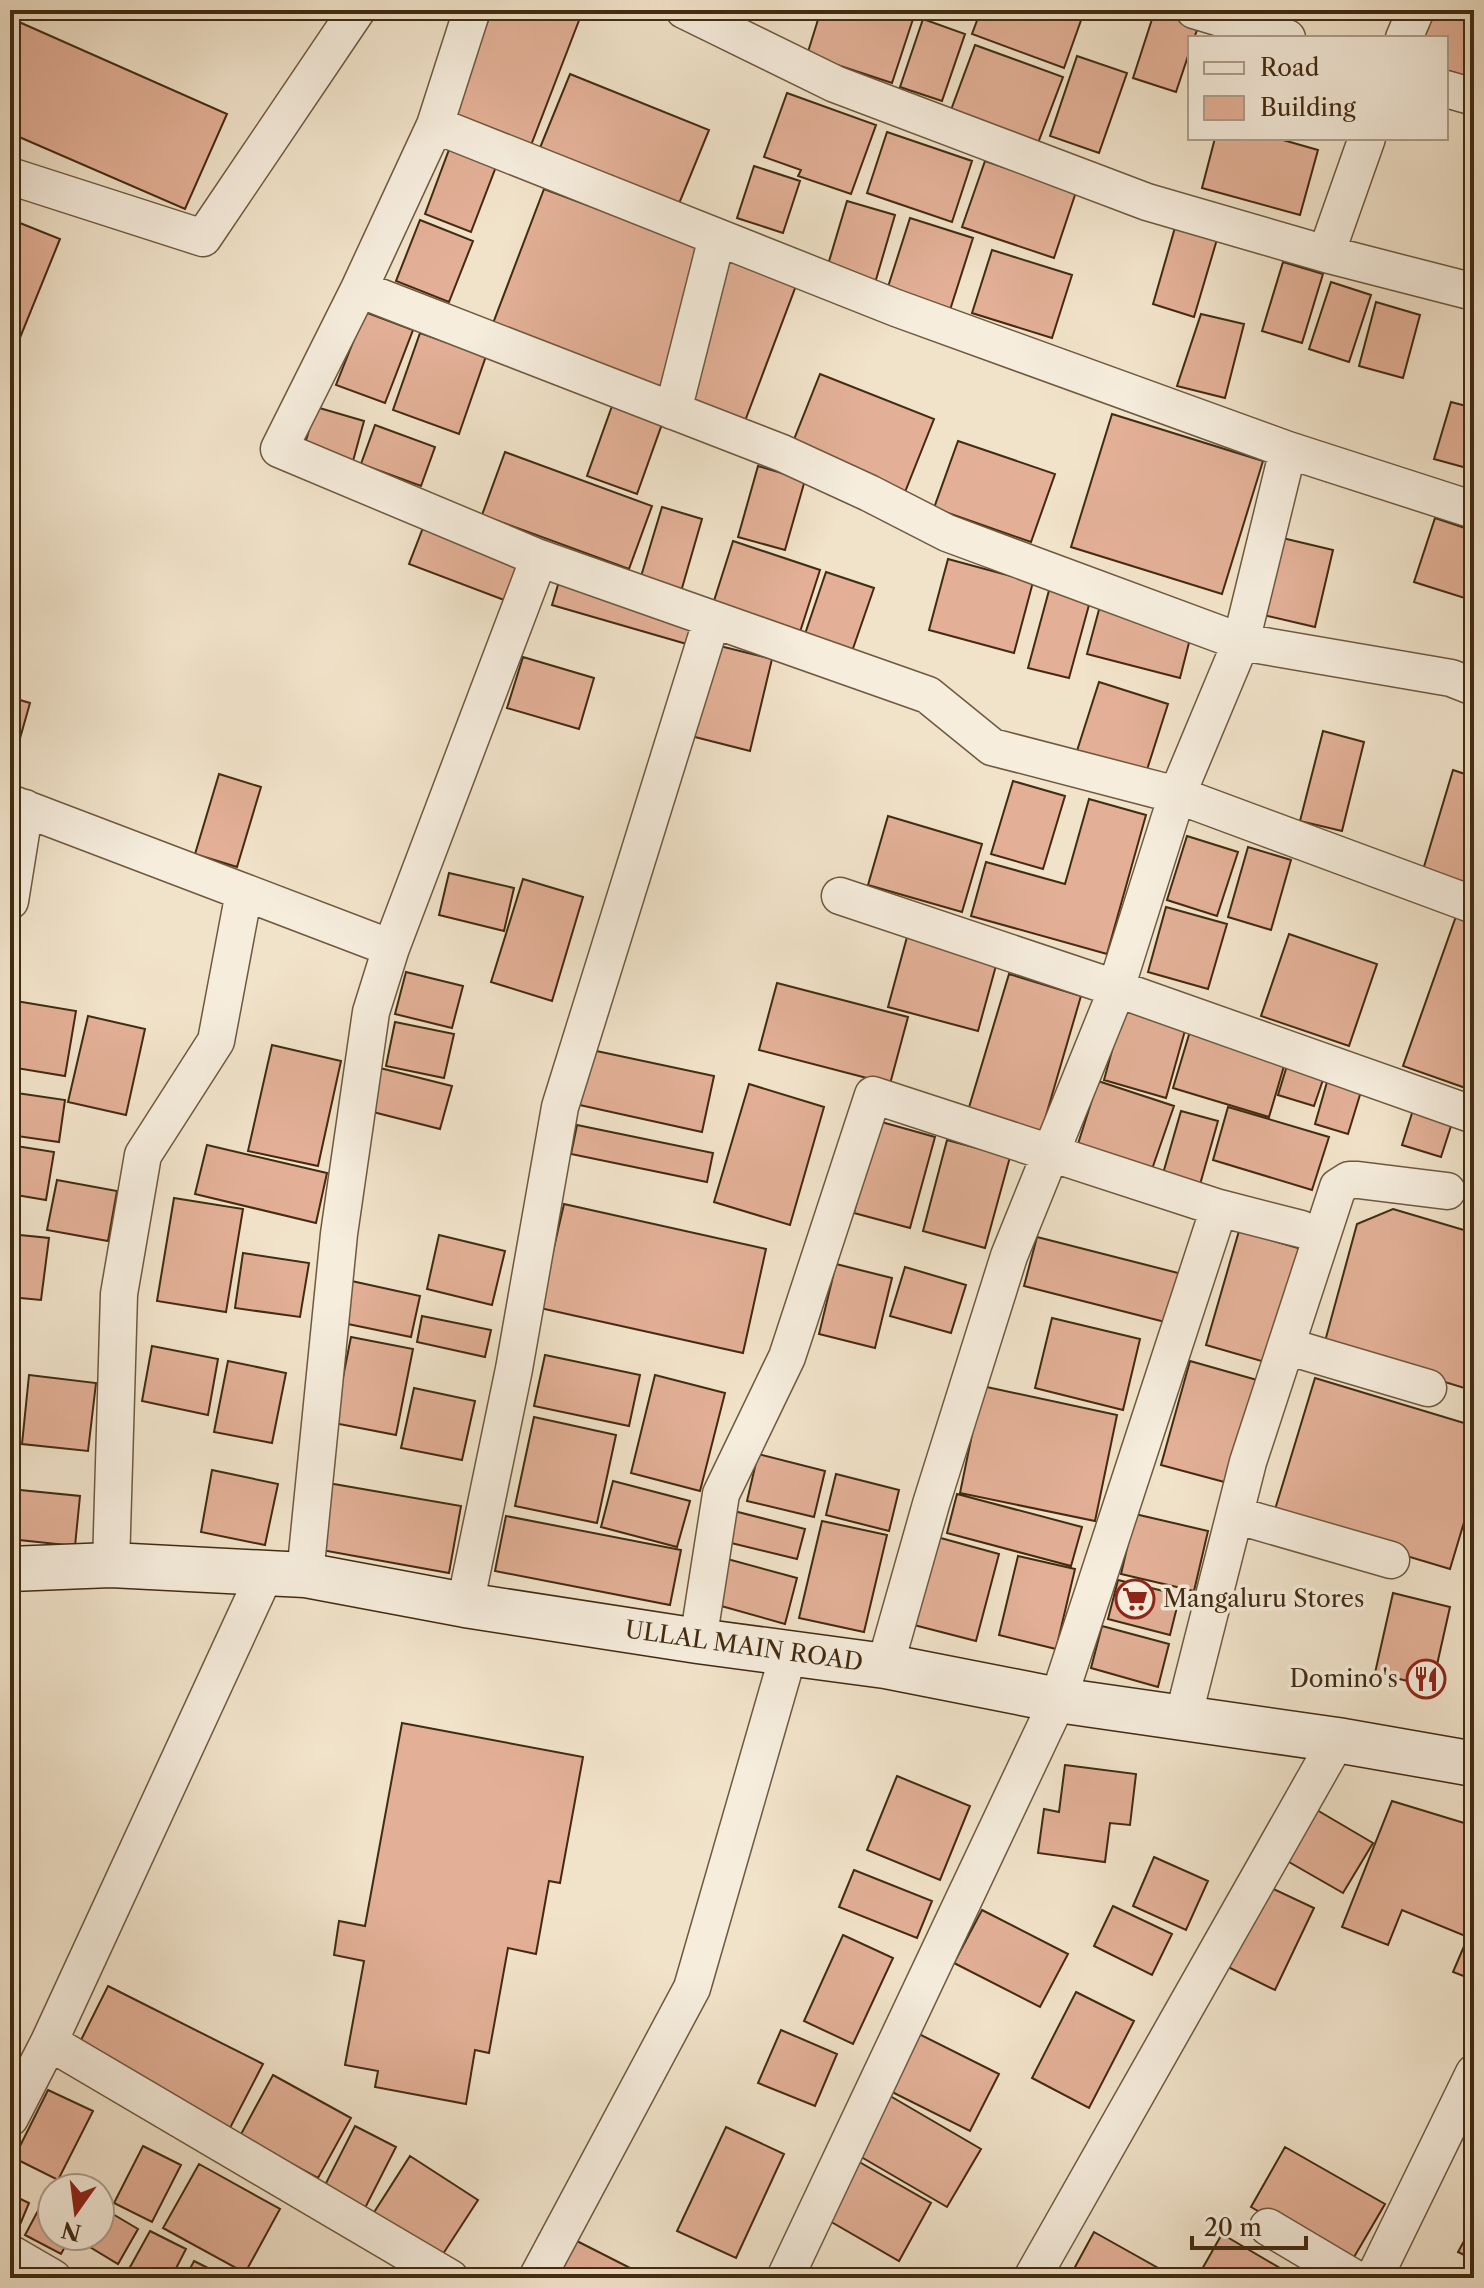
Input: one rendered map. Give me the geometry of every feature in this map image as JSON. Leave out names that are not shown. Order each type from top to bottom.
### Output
[{"type":"main road","name":"ULLAL MAIN ROAD","points":[[10,1569],[111,1565],[285,1575],[698,1641],[885,1666],[1058,1700],[1337,1740],[1474,1764]]},
{"type":"street","points":[[10,176],[203,238],[357,10]]},
{"type":"street","points":[[472,10],[435,125],[359,289],[279,449],[539,558],[928,695],[992,747],[1177,795],[1474,905]]},
{"type":"street","points":[[684,10],[835,84],[1147,202],[1326,254],[1474,292]]},
{"type":"street","points":[[1197,10],[1281,36]]},
{"type":"street","points":[[1405,36],[1416,10]]},
{"type":"street","points":[[1448,90],[1474,97]]},
{"type":"street","points":[[435,125],[911,313],[1288,450],[1474,510]]},
{"type":"street","points":[[1326,254],[1366,140]]},
{"type":"street","points":[[673,411],[717,237]]},
{"type":"street","points":[[359,289],[782,453],[947,533],[1241,642],[1451,678],[1474,687]]},
{"type":"street","points":[[885,1666],[931,1504],[1009,1256],[1111,1004],[1177,795],[1241,642],[1288,450]]},
{"type":"street","points":[[10,2118],[285,1575],[371,1012],[391,948],[539,558]]},
{"type":"street","points":[[465,1605],[514,1369],[560,1107],[712,619]]},
{"type":"street","points":[[10,901],[17,805],[391,948]]},
{"type":"street","points":[[111,1565],[119,1294],[143,1155],[216,1041],[244,892]]},
{"type":"street","points":[[840,896],[1115,988],[1474,1115]]},
{"type":"street","points":[[698,1641],[721,1494],[787,1357],[873,1095],[1219,1208],[1301,1229]]},
{"type":"street","points":[[1183,1718],[1248,1462],[1338,1187],[1343,1182],[1358,1180],[1447,1191]]},
{"type":"street","points":[[785,2278],[1058,1700],[1219,1208]]},
{"type":"street","points":[[1286,1346],[1428,1388]]},
{"type":"street","points":[[1235,1515],[1391,1560]]},
{"type":"street","points":[[537,2278],[692,1988],[789,1652]]},
{"type":"street","points":[[1032,2278],[1337,1740]]},
{"type":"street","points":[[49,2042],[450,2278]]},
{"type":"street","points":[[1374,2278],[1463,2124],[1474,2073]]},
{"type":"street","points":[[1268,2227],[1354,2278]]},
{"type":"street","points":[[10,2253],[53,2278]]},
{"type":"building","points":[[492,10],[583,10],[528,153],[449,122]]},
{"type":"building","points":[[821,10],[895,10],[914,16],[892,83],[807,55]]},
{"type":"building","points":[[981,10],[1084,12],[1064,68],[972,34]]},
{"type":"building","points":[[1155,10],[1199,25],[1195,36],[1188,36],[1188,56],[1176,92],[1133,78]]},
{"type":"building","points":[[1433,10],[1474,10],[1474,59],[1468,77],[1448,71],[1448,36],[1425,36]]},
{"type":"building","points":[[10,18],[227,114],[185,209],[10,133]]},
{"type":"building","points":[[923,19],[965,34],[942,101],[900,87]]},
{"type":"building","points":[[975,45],[1063,77],[1038,143],[951,110]]},
{"type":"building","points":[[1077,56],[1127,73],[1099,153],[1050,136]]},
{"type":"building","points":[[570,74],[709,130],[674,216],[535,160]]},
{"type":"building","points":[[787,93],[876,125],[851,194],[798,176],[801,170],[764,157]]},
{"type":"building","points":[[887,132],[972,161],[952,222],[867,193]]},
{"type":"building","points":[[1214,140],[1283,140],[1318,150],[1300,215],[1202,188]]},
{"type":"building","points":[[450,147],[497,164],[471,232],[425,214]]},
{"type":"building","points":[[985,161],[1076,192],[1054,258],[962,227]]},
{"type":"building","points":[[754,166],[800,181],[783,233],[737,218]]},
{"type":"building","points":[[544,189],[797,283],[745,421],[492,326]]},
{"type":"building","points":[[847,201],[895,215],[875,283],[827,268]]},
{"type":"building","points":[[910,218],[973,238],[950,310],[887,290]]},
{"type":"building","points":[[10,219],[60,239],[13,355],[10,354]]},
{"type":"building","points":[[420,220],[473,241],[449,302],[396,281]]},
{"type":"building","points":[[1176,224],[1218,236],[1194,317],[1153,304]]},
{"type":"building","points":[[992,250],[1072,275],[1052,338],[972,313]]},
{"type":"building","points":[[1283,262],[1323,274],[1302,343],[1262,331]]},
{"type":"building","points":[[1331,282],[1371,295],[1349,362],[1309,349]]},
{"type":"building","points":[[1376,302],[1420,315],[1403,378],[1359,366]]},
{"type":"building","points":[[365,312],[413,330],[385,403],[336,385]]},
{"type":"building","points":[[1201,314],[1244,324],[1225,398],[1177,386]]},
{"type":"building","points":[[420,333],[486,356],[459,434],[393,410]]},
{"type":"building","points":[[820,374],[934,419],[905,492],[791,447]]},
{"type":"building","points":[[1451,402],[1474,408],[1474,470],[1434,459]]},
{"type":"building","points":[[612,406],[662,424],[637,494],[587,476]]},
{"type":"building","points":[[316,407],[364,421],[353,461],[304,447]]},
{"type":"building","points":[[1112,414],[1263,461],[1222,594],[1071,547]]},
{"type":"building","points":[[375,425],[435,447],[421,486],[361,464]]},
{"type":"building","points":[[958,441],[1055,474],[1031,542],[934,508]]},
{"type":"building","points":[[505,452],[652,506],[629,569],[482,515]]},
{"type":"building","points":[[758,466],[805,480],[785,550],[738,537]]},
{"type":"building","points":[[662,507],[702,519],[680,595],[639,583]]},
{"type":"building","points":[[1435,518],[1474,531],[1474,601],[1414,582]]},
{"type":"building","points":[[426,520],[522,556],[504,600],[409,564]]},
{"type":"building","points":[[1274,536],[1333,550],[1315,627],[1255,613]]},
{"type":"building","points":[[733,541],[820,570],[799,635],[712,607]]},
{"type":"building","points":[[948,559],[1033,582],[1014,653],[929,630]]},
{"type":"building","points":[[826,572],[874,588],[849,660],[802,643]]},
{"type":"building","points":[[560,578],[698,618],[690,645],[552,605]]},
{"type":"building","points":[[1051,583],[1092,594],[1069,678],[1028,668]]},
{"type":"building","points":[[1100,606],[1192,631],[1180,678],[1087,654]]},
{"type":"building","points":[[712,644],[772,659],[750,751],[691,736]]},
{"type":"building","points":[[523,657],[594,678],[579,729],[507,708]]},
{"type":"building","points":[[1099,682],[1168,704],[1144,779],[1075,757]]},
{"type":"building","points":[[10,697],[30,703],[15,756],[10,755]]},
{"type":"building","points":[[1323,731],[1364,742],[1342,831],[1300,821]]},
{"type":"building","points":[[1453,770],[1474,777],[1474,885],[1423,870]]},
{"type":"building","points":[[219,774],[261,787],[237,867],[195,854]]},
{"type":"building","points":[[1013,781],[1065,796],[1043,869],[991,854]]},
{"type":"building","points":[[1089,799],[1146,815],[1107,954],[971,916],[986,862],[1065,884]]},
{"type":"building","points":[[888,816],[982,844],[962,912],[868,885]]},
{"type":"building","points":[[1187,836],[1238,852],[1217,916],[1167,900]]},
{"type":"building","points":[[1248,847],[1291,860],[1271,930],[1228,917]]},
{"type":"building","points":[[449,873],[514,888],[504,931],[439,915]]},
{"type":"building","points":[[523,879],[583,897],[552,1001],[491,982]]},
{"type":"building","points":[[1460,905],[1474,910],[1474,1091],[1403,1066]]},
{"type":"building","points":[[1166,907],[1227,924],[1208,989],[1148,972]]},
{"type":"building","points":[[1289,934],[1377,964],[1349,1046],[1261,1016]]},
{"type":"building","points":[[907,937],[997,962],[978,1031],[888,1007]]},
{"type":"building","points":[[406,972],[463,986],[452,1028],[395,1014]]},
{"type":"building","points":[[1009,974],[1081,996],[1040,1136],[967,1114]]},
{"type":"building","points":[[777,983],[908,1017],[890,1084],[759,1050]]},
{"type":"building","points":[[10,1000],[76,1011],[65,1076],[10,1067]]},
{"type":"building","points":[[1123,1010],[1186,1027],[1166,1098],[1104,1080]]},
{"type":"building","points":[[88,1016],[145,1029],[126,1115],[68,1102]]},
{"type":"building","points":[[395,1022],[454,1034],[444,1078],[386,1066]]},
{"type":"building","points":[[1191,1028],[1287,1056],[1269,1117],[1173,1088]]},
{"type":"building","points":[[272,1045],[341,1061],[318,1166],[248,1151]]},
{"type":"building","points":[[587,1049],[714,1076],[702,1132],[575,1104]]},
{"type":"building","points":[[1289,1059],[1326,1071],[1314,1106],[1278,1095]]},
{"type":"building","points":[[380,1068],[452,1086],[440,1129],[369,1111]]},
{"type":"building","points":[[1329,1075],[1363,1085],[1348,1134],[1315,1124]]},
{"type":"building","points":[[1098,1081],[1174,1106],[1151,1172],[1077,1147]]},
{"type":"building","points":[[749,1084],[824,1107],[790,1225],[714,1202]]},
{"type":"building","points":[[10,1092],[65,1100],[59,1142],[10,1135]]},
{"type":"building","points":[[1228,1107],[1329,1137],[1312,1190],[1213,1160]]},
{"type":"building","points":[[1413,1110],[1452,1123],[1441,1157],[1402,1145]]},
{"type":"building","points":[[1181,1111],[1218,1121],[1199,1188],[1162,1177]]},
{"type":"building","points":[[878,1121],[935,1137],[910,1228],[854,1213]]},
{"type":"building","points":[[577,1125],[713,1153],[707,1182],[571,1154]]},
{"type":"building","points":[[947,1140],[1010,1157],[985,1248],[923,1231]]},
{"type":"building","points":[[10,1145],[54,1152],[46,1200],[10,1194]]},
{"type":"building","points":[[207,1145],[327,1173],[316,1223],[195,1194]]},
{"type":"building","points":[[57,1180],[117,1191],[108,1241],[47,1230]]},
{"type":"building","points":[[174,1198],[243,1209],[226,1312],[157,1301]]},
{"type":"building","points":[[564,1204],[766,1249],[743,1353],[540,1308]]},
{"type":"building","points":[[1393,1209],[1474,1233],[1474,1391],[1324,1345],[1357,1224]]},
{"type":"building","points":[[1239,1231],[1305,1250],[1272,1364],[1206,1345]]},
{"type":"building","points":[[10,1234],[49,1238],[41,1300],[10,1297]]},
{"type":"building","points":[[439,1235],[505,1251],[492,1305],[427,1289]]},
{"type":"building","points":[[1037,1237],[1182,1274],[1169,1323],[1024,1286]]},
{"type":"building","points":[[243,1253],[309,1263],[300,1317],[235,1308]]},
{"type":"building","points":[[836,1264],[892,1278],[875,1348],[819,1334]]},
{"type":"building","points":[[905,1267],[966,1285],[951,1333],[890,1316]]},
{"type":"building","points":[[347,1280],[420,1296],[411,1337],[338,1322]]},
{"type":"building","points":[[422,1316],[491,1330],[485,1357],[417,1342]]},
{"type":"building","points":[[1052,1318],[1140,1339],[1123,1410],[1035,1388]]},
{"type":"building","points":[[351,1337],[413,1349],[396,1435],[334,1423]]},
{"type":"building","points":[[152,1346],[218,1359],[208,1415],[142,1401]]},
{"type":"building","points":[[545,1355],[640,1375],[629,1426],[534,1406]]},
{"type":"building","points":[[228,1361],[286,1373],[272,1443],[214,1432]]},
{"type":"building","points":[[1190,1361],[1257,1380],[1228,1483],[1161,1465]]},
{"type":"building","points":[[29,1375],[96,1383],[88,1451],[22,1444]]},
{"type":"building","points":[[655,1375],[725,1393],[700,1491],[631,1473]]},
{"type":"building","points":[[1315,1378],[1474,1426],[1474,1489],[1450,1569],[1273,1516]]},
{"type":"building","points":[[982,1386],[1117,1415],[1095,1521],[960,1493]]},
{"type":"building","points":[[414,1388],[475,1401],[462,1460],[401,1448]]},
{"type":"building","points":[[534,1417],[616,1435],[597,1523],[515,1506]]},
{"type":"building","points":[[758,1454],[825,1471],[814,1517],[747,1501]]},
{"type":"building","points":[[212,1470],[278,1484],[265,1545],[201,1532]]},
{"type":"building","points":[[836,1474],[899,1490],[889,1531],[826,1515]]},
{"type":"building","points":[[613,1481],[690,1501],[677,1547],[601,1527]]},
{"type":"building","points":[[328,1483],[461,1506],[449,1573],[316,1549]]},
{"type":"building","points":[[10,1489],[80,1496],[75,1546],[10,1539]]},
{"type":"building","points":[[957,1494],[1082,1527],[1071,1566],[947,1533]]},
{"type":"building","points":[[734,1511],[805,1529],[797,1559],[727,1542]]},
{"type":"building","points":[[1135,1514],[1208,1531],[1194,1591],[1121,1574]]},
{"type":"building","points":[[506,1516],[681,1550],[670,1605],[495,1571]]},
{"type":"building","points":[[822,1521],[887,1535],[864,1632],[799,1618]]},
{"type":"building","points":[[937,1537],[999,1554],[976,1641],[914,1625]]},
{"type":"building","points":[[1018,1556],[1075,1569],[1056,1649],[999,1635]]},
{"type":"building","points":[[720,1557],[797,1578],[785,1624],[707,1602]]},
{"type":"building","points":[[1118,1580],[1180,1595],[1170,1635],[1108,1619]]},
{"type":"building","points":[[1393,1593],[1450,1607],[1432,1687],[1375,1673]]},
{"type":"building","points":[[1102,1626],[1169,1644],[1158,1687],[1091,1668]]},
{"type":"building","points":[[402,1723],[583,1757],[560,1883],[549,1881],[536,1954],[508,1948],[489,2053],[475,2050],[466,2104],[375,2087],[378,2071],[345,2065],[364,1961],[334,1955],[339,1921],[365,1926]]},
{"type":"building","points":[[1065,1765],[1136,1774],[1130,1825],[1110,1823],[1105,1862],[1038,1853],[1044,1809],[1059,1812]]},
{"type":"building","points":[[897,1776],[970,1806],[940,1880],[867,1850]]},
{"type":"building","points":[[1392,1801],[1474,1826],[1474,1980],[1453,1972],[1468,1937],[1402,1910],[1388,1945],[1342,1927]]},
{"type":"building","points":[[1305,1803],[1373,1843],[1343,1893],[1275,1854]]},
{"type":"building","points":[[1154,1857],[1208,1881],[1186,1930],[1133,1906]]},
{"type":"building","points":[[854,1870],[932,1901],[917,1938],[839,1907]]},
{"type":"building","points":[[1265,1885],[1314,1908],[1275,1990],[1226,1966]]},
{"type":"building","points":[[1113,1906],[1172,1934],[1152,1975],[1094,1946]]},
{"type":"building","points":[[982,1910],[1068,1954],[1040,2007],[954,1963]]},
{"type":"building","points":[[843,1935],[893,1958],[853,2044],[804,2021]]},
{"type":"building","points":[[108,1986],[263,2064],[230,2128],[76,2050]]},
{"type":"building","points":[[1076,1992],[1134,2021],[1089,2108],[1032,2078]]},
{"type":"building","points":[[781,2030],[837,2054],[815,2106],[758,2083]]},
{"type":"building","points":[[911,2030],[999,2074],[970,2131],[882,2087]]},
{"type":"building","points":[[273,2075],[351,2118],[318,2178],[240,2136]]},
{"type":"building","points":[[48,2090],[93,2111],[62,2172],[42,2172],[14,2158]]},
{"type":"building","points":[[885,2093],[981,2149],[947,2207],[851,2151]]},
{"type":"building","points":[[355,2126],[396,2147],[364,2210],[323,2189]]},
{"type":"building","points":[[726,2127],[784,2154],[736,2258],[677,2231]]},
{"type":"building","points":[[143,2146],[181,2165],[152,2222],[116,2204]]},
{"type":"building","points":[[1285,2147],[1385,2204],[1350,2264],[1251,2207]]},
{"type":"building","points":[[410,2156],[478,2200],[441,2257],[373,2214]]},
{"type":"building","points":[[854,2159],[931,2203],[899,2261],[821,2216]]},
{"type":"building","points":[[199,2164],[280,2209],[245,2273],[163,2228]]},
{"type":"building","points":[[10,2194],[29,2203],[14,2239],[10,2238]]},
{"type":"building","points":[[36,2214],[36,2241],[25,2235]]},
{"type":"building","points":[[116,2216],[138,2229],[118,2264],[98,2252],[116,2252]]},
{"type":"building","points":[[1474,2223],[1474,2260],[1458,2252]]},
{"type":"building","points":[[150,2231],[186,2249],[171,2278],[124,2278]]},
{"type":"building","points":[[1094,2232],[1176,2278],[1069,2278]]},
{"type":"building","points":[[1222,2234],[1297,2278],[1197,2278]]},
{"type":"building","points":[[569,2237],[646,2276],[548,2278]]},
{"type":"building","points":[[194,2261],[228,2278],[185,2278]]},
{"type":"building","points":[[1469,2264],[1474,2267],[1474,2278],[1462,2278]]},
{"type":"place","name":"Mangaluru Stores","points":[[1135,1599]]},
{"type":"place","name":"Domino's","points":[[1426,1679]]}]
